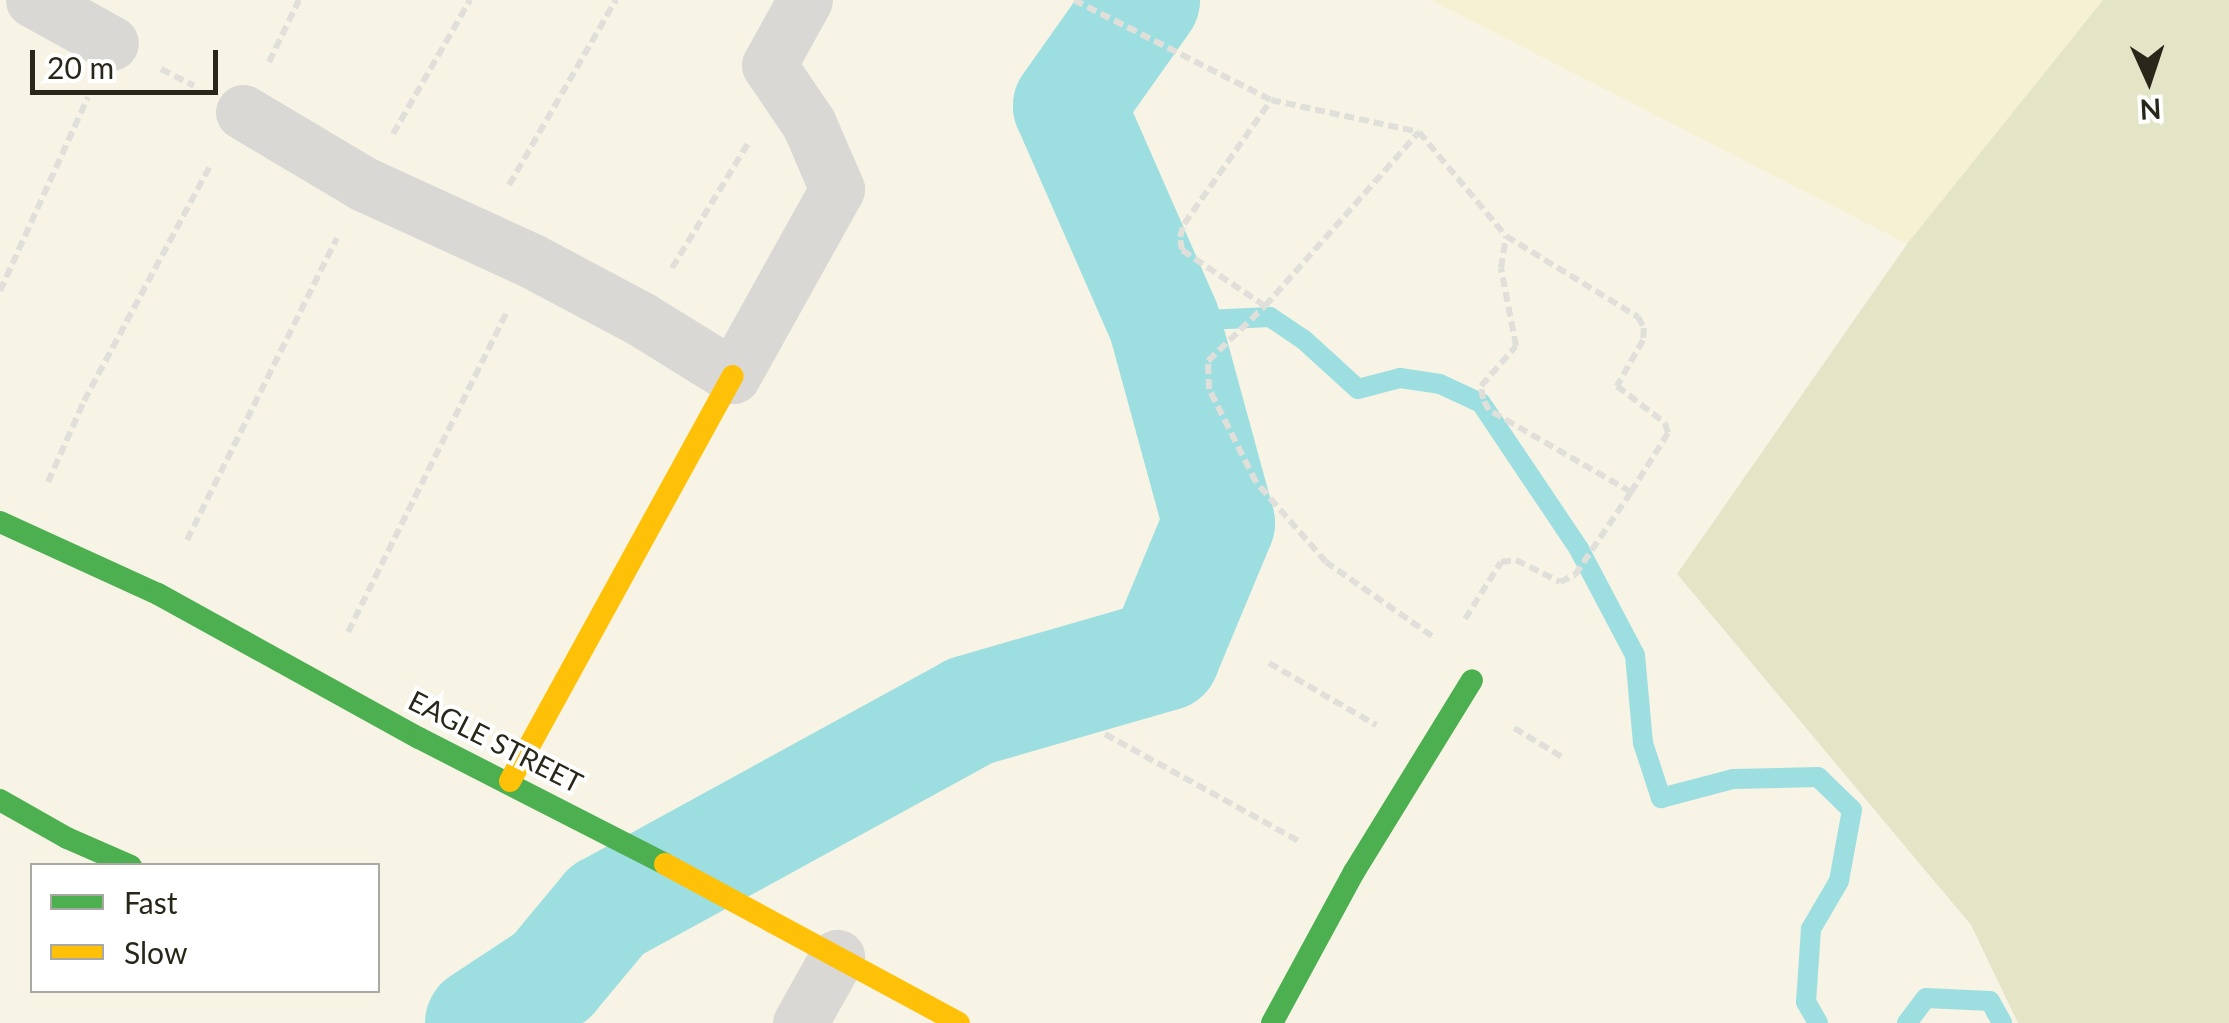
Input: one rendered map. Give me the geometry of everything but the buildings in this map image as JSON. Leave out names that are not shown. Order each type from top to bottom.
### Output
[{"type":"street","points":[[32,0],[111,43]]},
{"type":"street","points":[[510,781],[837,188],[809,124],[768,65],[805,0]]},
{"type":"street","points":[[244,112],[364,184],[532,261],[640,319],[733,376]]},
{"type":"street","name":"EAGLE STREET","points":[[0,522],[158,594],[418,738],[625,840],[730,902],[959,1023]]},
{"type":"street","points":[[1272,1023],[1354,872],[1472,680]]},
{"type":"street","points":[[0,800],[67,838],[124,863]]},
{"type":"street","points":[[800,1023],[837,957]]},
{"type":"path","points":[[28,537],[84,402],[149,286],[191,197],[244,112],[298,0]]},
{"type":"path","points":[[158,594],[364,184],[470,0]]},
{"type":"path","points":[[480,234],[616,0]]},
{"type":"path","points":[[1074,0],[1270,100],[1419,132],[1506,236],[1638,317],[1644,328],[1643,340],[1617,386],[1665,423],[1668,433],[1575,575],[1560,582],[1516,560],[1501,562],[1458,630]]},
{"type":"path","points":[[0,291],[111,43],[244,112]]},
{"type":"path","points":[[640,319],[758,127],[768,65]]},
{"type":"path","points":[[1265,306],[1182,250],[1180,238],[1184,224],[1270,100]]},
{"type":"path","points":[[1419,132],[1265,306],[1208,361],[1207,374],[1210,390],[1256,482],[1326,562],[1441,642]]},
{"type":"path","points":[[1506,236],[1501,268],[1516,346],[1481,386],[1489,410],[1631,492]]},
{"type":"path","points":[[323,682],[532,261]]},
{"type":"path","points":[[1268,663],[1426,754]]},
{"type":"path","points":[[1104,734],[1354,872]]},
{"type":"shaded area","points":[[1431,0],[2103,0],[1907,244]]},
{"type":"green space","points":[[2103,0],[2229,0],[2229,1023],[2018,1023],[1971,925],[1677,574],[1907,244]]},
{"type":"waterway","points":[[481,1023],[552,976],[607,910],[970,711],[1164,655],[1219,523],[1164,322],[1069,106],[1144,0]]},
{"type":"waterway","points":[[1164,322],[1270,317],[1303,339],[1358,389],[1400,378],[1440,384],[1481,403],[1579,549],[1635,655],[1643,743],[1661,798],[1733,779],[1818,777],[1852,810],[1839,881],[1811,929],[1806,1002],[1818,1023]]},
{"type":"waterway","points":[[1907,1023],[1926,998],[1990,1001],[2002,1023]]},
{"type":"traffic: fast","points":[[0,522],[158,594],[419,738],[665,864]]},
{"type":"traffic: fast","points":[[1272,1023],[1354,872],[1472,680]]},
{"type":"traffic: fast","points":[[0,800],[67,838],[124,863]]},
{"type":"traffic: slow","points":[[510,781],[733,376]]},
{"type":"traffic: slow","points":[[665,864],[959,1023]]}]
